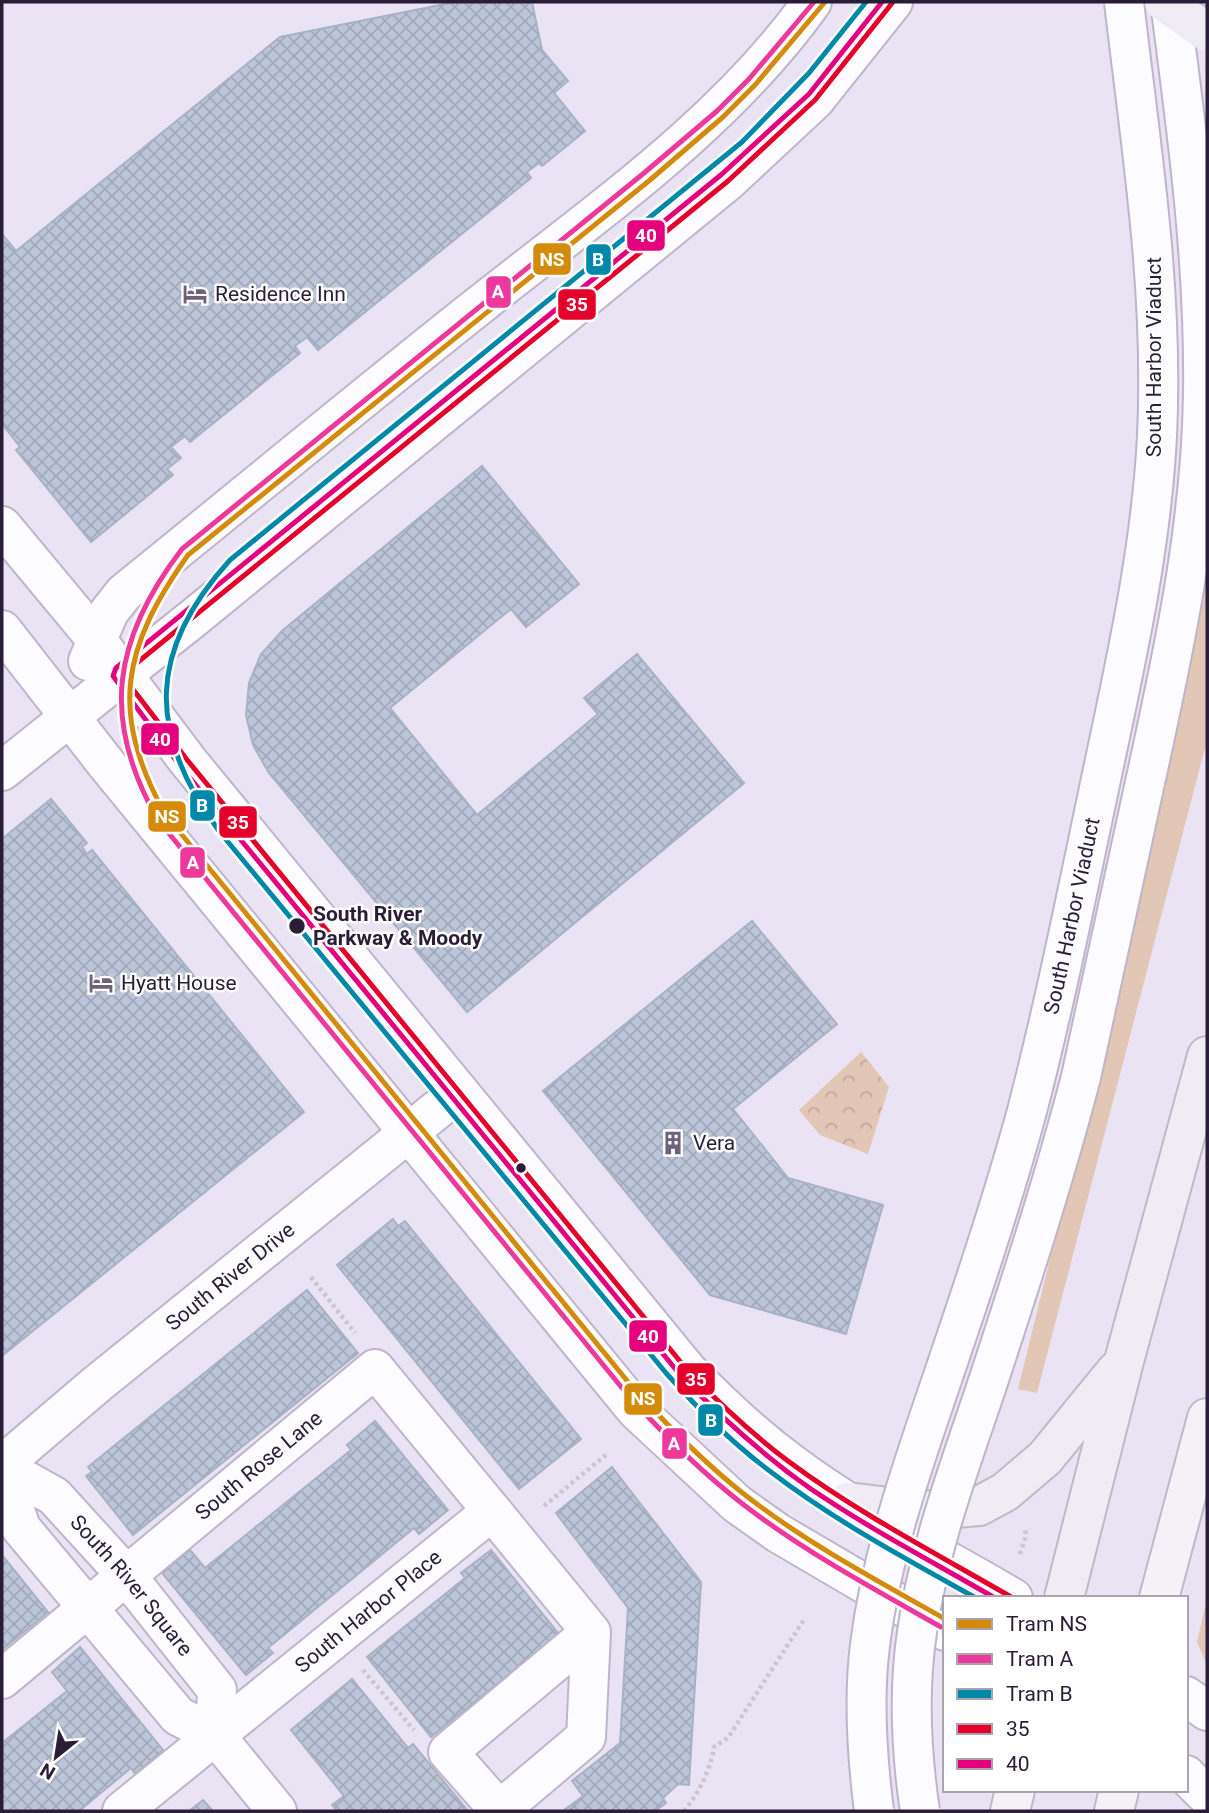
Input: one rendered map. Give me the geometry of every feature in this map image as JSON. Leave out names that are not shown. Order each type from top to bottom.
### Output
[{"type":"highway","points":[[1164,2],[1207,32]]},
{"type":"highway","points":[[1065,1596],[1124,1361],[1207,1056]]},
{"type":"highway","points":[[848,1503],[922,1511],[979,1506],[1005,1492],[1045,1458],[1124,1361]]},
{"type":"main road","points":[[1160,1596],[1207,1418]]},
{"type":"main road","points":[[1010,1811],[1015,1792]]},
{"type":"main road","points":[[1114,1811],[1119,1792]]},
{"type":"street","points":[[71,716],[80,680],[96,639],[109,612],[124,593],[336,419],[652,169],[711,116],[792,28],[812,2]]},
{"type":"street","points":[[2,771],[728,181],[815,100],[893,2]]},
{"type":"street","name":"South Harbor Viaduct","points":[[874,1811],[868,1763],[868,1669],[875,1611],[886,1555],[910,1474],[985,1252],[1035,1080],[1124,670],[1149,520],[1157,435],[1154,249],[1124,2]]},
{"type":"street","name":"South Harbor Viaduct","points":[[920,1811],[911,1723],[913,1664],[922,1599],[943,1522],[1033,1242],[1075,1101],[1166,685],[1190,544],[1203,395],[1201,324],[1190,167],[1170,2]]},
{"type":"street","points":[[2,526],[96,639],[188,761],[688,1371],[743,1424],[788,1462],[848,1503],[1015,1580]]},
{"type":"street","points":[[2,630],[108,766],[636,1410],[737,1504],[778,1533],[943,1630]]},
{"type":"street","name":"South River Drive","points":[[2,1468],[97,1384],[459,1092]]},
{"type":"street","name":"South Rose Lane","points":[[2,1679],[375,1369],[501,1522]]},
{"type":"street","points":[[2,1468],[21,1528],[178,1716],[215,1735],[277,1811]]},
{"type":"street","name":"South River Square","points":[[2,1468],[54,1496],[126,1575],[217,1690],[215,1735]]},
{"type":"street","points":[[501,1522],[591,1632],[586,1737],[509,1803],[493,1803],[448,1752],[591,1632]]},
{"type":"street","name":"South Harbor Place","points":[[122,1811],[336,1637],[501,1522]]},
{"type":"street","points":[[1188,1697],[1207,1711]]},
{"type":"street","points":[[1188,1777],[1207,1796]]},
{"type":"path","points":[[311,1277],[332,1303]]},
{"type":"path","points":[[501,1522],[607,1454]]},
{"type":"path","points":[[1015,1580],[1026,1536],[1024,1527]]},
{"type":"path","points":[[684,1811],[691,1803],[708,1769],[715,1747],[728,1738],[805,1618]]},
{"type":"path","points":[[336,1637],[428,1747],[448,1752]]},
{"type":"green space","points":[[1207,573],[1207,740],[1037,1393],[1018,1389],[1093,1085]]},
{"type":"green space","points":[[861,1052],[889,1087],[868,1154],[820,1135],[799,1110]]},
{"type":"green space","points":[[1207,1598],[1207,1665],[1197,1642]]},
{"type":"building","name":"Residence Inn","points":[[455,2],[532,2],[542,50],[568,81],[554,93],[585,131],[542,166],[539,163],[527,172],[531,178],[318,350],[307,337],[295,346],[300,353],[190,442],[185,436],[171,447],[181,458],[167,469],[173,475],[91,542],[16,450],[20,447],[2,424],[2,234],[16,251],[280,37]]},
{"type":"building","points":[[482,466],[579,584],[526,627],[511,609],[390,708],[477,815],[598,714],[584,698],[637,654],[744,783],[467,1012],[269,773],[253,745],[246,715],[249,683],[261,654],[283,630]]},
{"type":"building","name":"Hyatt House","points":[[51,799],[87,843],[82,847],[87,854],[92,850],[304,1112],[2,1356],[2,839]]},
{"type":"building","name":"Vera","points":[[752,921],[837,1024],[733,1109],[788,1178],[883,1205],[846,1334],[710,1295],[543,1091]]},
{"type":"building","points":[[393,1219],[398,1226],[405,1221],[581,1439],[519,1489],[337,1265]]},
{"type":"building","points":[[307,1290],[358,1353],[133,1535],[86,1476],[92,1472],[88,1467]]},
{"type":"building","points":[[375,1421],[448,1510],[419,1534],[414,1528],[268,1648],[273,1653],[246,1675],[162,1573],[190,1550],[205,1568],[351,1450],[347,1445]]},
{"type":"building","points":[[612,1467],[701,1582],[689,1785],[678,1784],[663,1798],[666,1803],[655,1811],[563,1811],[583,1796],[572,1781],[620,1743],[628,1608],[556,1513]]},
{"type":"building","points":[[491,1550],[563,1639],[533,1663],[529,1658],[431,1737],[367,1657],[465,1578],[461,1573]]},
{"type":"building","points":[[2,1555],[48,1612],[2,1650]]},
{"type":"building","points":[[80,1647],[163,1750],[135,1774],[131,1768],[79,1811],[2,1811],[2,1743],[67,1691],[52,1672]]},
{"type":"building","points":[[352,1679],[408,1748],[413,1744],[468,1811],[337,1811],[332,1805],[344,1796],[291,1730]]},
{"type":"building","points":[[203,1800],[213,1811],[189,1811]]},
{"type":"tram line","name":"A","points":[[814,2],[749,79],[717,111],[182,549],[159,582],[141,615],[129,648],[122,680],[122,714],[128,748],[140,783],[158,820],[627,1394],[683,1452],[744,1505],[815,1554],[941,1627]]},
{"type":"tram line","name":"NS","points":[[825,2],[755,85],[723,117],[650,180],[188,555],[149,620],[137,651],[131,681],[130,712],[136,744],[147,777],[165,814],[633,1388],[689,1446],[749,1498],[820,1547],[943,1618]]},
{"type":"tram line","name":"B","points":[[866,2],[809,73],[742,142],[230,560],[203,594],[183,627],[171,660],[166,693],[169,726],[179,760],[195,795],[219,831],[666,1373],[729,1437],[795,1490],[871,1539],[972,1596]]},
{"type":"transit line","name":"40","points":[[882,2],[809,94],[722,174],[116,668],[113,676],[181,767],[682,1377],[744,1436],[811,1489],[879,1532],[991,1596]]},
{"type":"transit line","name":"35","points":[[893,2],[815,100],[728,181],[122,675],[188,761],[688,1371],[749,1429],[815,1480],[898,1532],[1010,1596]]},
{"type":"place","name":"Residence Inn","points":[[195,294]]},
{"type":"place","name":"South River Parkway & Moody","points":[[297,926]]},
{"type":"place","name":"Hyatt House","points":[[101,983]]},
{"type":"place","name":"Vera","points":[[673,1143]]}]
